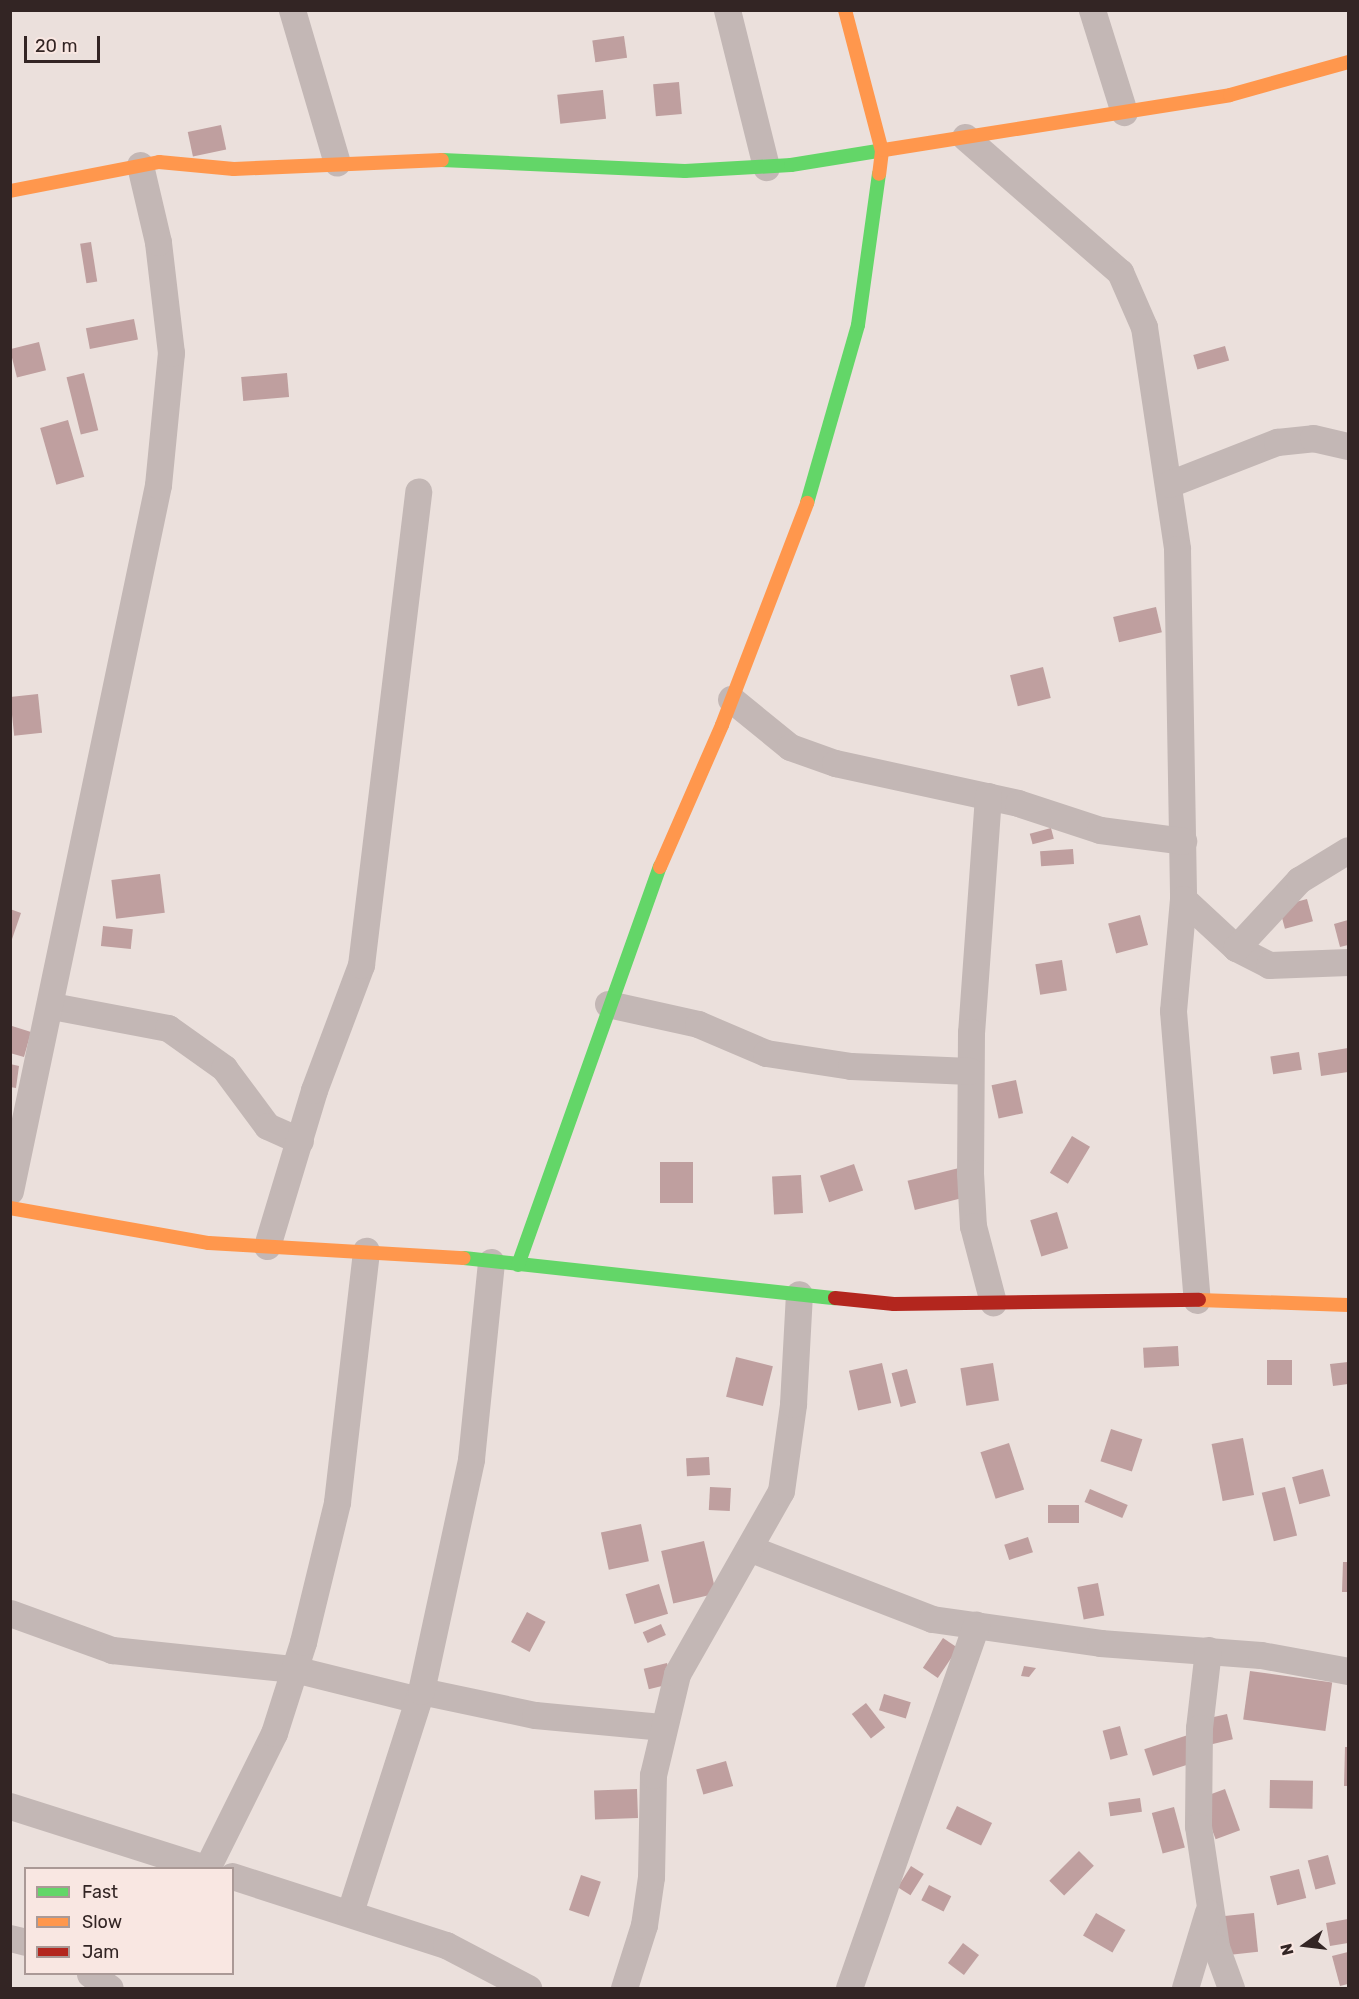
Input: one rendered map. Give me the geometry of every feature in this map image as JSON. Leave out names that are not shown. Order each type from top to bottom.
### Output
[{"type":"street","points":[[292,10],[337,163]]},
{"type":"street","points":[[726,10],[766,167]]},
{"type":"street","points":[[518,1265],[649,891],[731,699],[810,496],[858,325],[882,151],[845,10]]},
{"type":"street","points":[[1092,10],[1124,112]]},
{"type":"street","points":[[10,191],[140,165],[234,169],[337,163],[458,160],[685,171],[766,167],[882,151],[1230,94],[1348,62]]},
{"type":"street","points":[[965,137],[1120,272],[1144,327],[1177,549],[1183,899],[1173,1011],[1197,1300]]},
{"type":"street","points":[[10,1191],[52,1006],[158,485],[171,353],[158,242],[140,165]]},
{"type":"street","points":[[1169,484],[1277,442],[1312,438],[1348,446]]},
{"type":"street","points":[[267,1246],[300,1141],[361,965],[418,490]]},
{"type":"street","points":[[731,699],[790,747],[897,780],[988,796],[1100,830],[1183,841]]},
{"type":"street","points":[[988,796],[970,1071],[973,1226],[993,1302]]},
{"type":"street","points":[[1236,948],[1299,880],[1348,850]]},
{"type":"street","points":[[1183,899],[1236,948],[1269,965],[1348,962]]},
{"type":"street","points":[[608,1004],[698,1024],[766,1053],[851,1066],[970,1071]]},
{"type":"street","points":[[52,1006],[168,1028],[224,1068],[267,1126],[300,1141]]},
{"type":"street","points":[[10,1208],[102,1227],[267,1246],[366,1251],[491,1262],[894,1304],[1197,1300],[1348,1305]]},
{"type":"street","points":[[208,1867],[274,1733],[294,1669],[337,1502],[366,1251]]},
{"type":"street","points":[[350,1912],[420,1695],[471,1459],[491,1262]]},
{"type":"street","points":[[624,1989],[644,1925],[651,1877],[653,1775],[677,1674],[751,1549],[781,1491],[793,1404],[799,1294]]},
{"type":"street","points":[[751,1549],[932,1619],[1100,1643],[1208,1650],[1348,1671]]},
{"type":"street","points":[[10,1613],[112,1650],[294,1669],[420,1695],[535,1715],[663,1727]]},
{"type":"street","points":[[849,1989],[976,1625]]},
{"type":"street","points":[[1208,1650],[1199,1717],[1198,1826],[1210,1908],[1231,1989]]},
{"type":"street","points":[[10,1806],[201,1867]]},
{"type":"street","points":[[234,1877],[350,1912],[446,1945],[528,1989]]},
{"type":"street","points":[[1185,1989],[1210,1908]]},
{"type":"street","points":[[91,1975],[110,1989]]},
{"type":"building","points":[[624,36],[627,58],[595,62],[592,40]]},
{"type":"building","points":[[679,82],[682,114],[656,116],[653,84]]},
{"type":"building","points":[[603,90],[606,119],[560,124],[557,95]]},
{"type":"building","points":[[221,125],[226,149],[193,157],[188,132]]},
{"type":"building","points":[[91,242],[97,282],[86,283],[80,244]]},
{"type":"building","points":[[134,319],[138,340],[90,349],[86,328]]},
{"type":"building","points":[[39,342],[46,370],[17,377],[10,349]]},
{"type":"building","points":[[1225,346],[1229,360],[1197,370],[1193,355]]},
{"type":"building","points":[[84,373],[98,430],[81,435],[67,377]]},
{"type":"building","points":[[287,373],[289,397],[243,401],[241,377]]},
{"type":"building","points":[[68,420],[84,477],[56,485],[40,428]]},
{"type":"building","points":[[1156,607],[1162,632],[1119,642],[1113,617]]},
{"type":"building","points":[[1043,667],[1051,698],[1018,706],[1010,675]]},
{"type":"building","points":[[38,694],[42,733],[14,736],[10,697]]},
{"type":"building","points":[[1051,828],[1054,839],[1033,844],[1030,834]]},
{"type":"building","points":[[1073,849],[1074,864],[1041,866],[1040,851]]},
{"type":"building","points":[[160,874],[165,913],[116,919],[111,880]]},
{"type":"building","points":[[1307,899],[1313,921],[1285,929],[1279,907]]},
{"type":"building","points":[[10,909],[21,913],[11,942],[10,942]]},
{"type":"building","points":[[1140,915],[1148,945],[1116,953],[1108,924]]},
{"type":"building","points":[[1348,920],[1348,945],[1340,947],[1334,924]]},
{"type":"building","points":[[103,926],[133,929],[131,949],[101,946]]},
{"type":"building","points":[[1062,960],[1067,991],[1040,995],[1035,964]]},
{"type":"building","points":[[12,1026],[31,1032],[24,1057],[10,1053]]},
{"type":"building","points":[[1348,1048],[1348,1072],[1321,1076],[1318,1053]]},
{"type":"building","points":[[1299,1052],[1302,1070],[1273,1074],[1270,1057]]},
{"type":"building","points":[[10,1064],[19,1066],[16,1088],[10,1087]]},
{"type":"building","points":[[1016,1080],[1023,1113],[999,1118],[992,1085]]},
{"type":"building","points":[[1072,1136],[1090,1147],[1068,1184],[1050,1173]]},
{"type":"building","points":[[660,1162],[693,1162],[693,1203],[660,1203]]},
{"type":"building","points":[[854,1164],[863,1190],[829,1202],[820,1176]]},
{"type":"building","points":[[959,1168],[966,1197],[915,1210],[908,1181]]},
{"type":"building","points":[[801,1175],[803,1213],[774,1214],[772,1177]]},
{"type":"building","points":[[1057,1212],[1068,1248],[1041,1257],[1030,1220]]},
{"type":"building","points":[[1178,1346],[1179,1366],[1144,1368],[1143,1348]]},
{"type":"building","points":[[736,1357],[773,1366],[763,1406],[726,1397]]},
{"type":"building","points":[[1267,1360],[1292,1360],[1292,1385],[1267,1385]]},
{"type":"building","points":[[1348,1362],[1348,1384],[1333,1386],[1330,1364]]},
{"type":"building","points":[[882,1363],[891,1403],[858,1411],[849,1371]]},
{"type":"building","points":[[993,1363],[999,1401],[966,1406],[960,1368]]},
{"type":"building","points":[[907,1369],[916,1403],[901,1407],[892,1373]]},
{"type":"building","points":[[1111,1429],[1142,1439],[1132,1472],[1100,1461]]},
{"type":"building","points":[[1243,1438],[1254,1495],[1223,1501],[1212,1444]]},
{"type":"building","points":[[1009,1443],[1024,1490],[996,1499],[980,1452]]},
{"type":"building","points":[[709,1457],[710,1475],[687,1476],[686,1458]]},
{"type":"building","points":[[1323,1469],[1330,1496],[1299,1504],[1292,1477]]},
{"type":"building","points":[[710,1487],[731,1488],[730,1511],[709,1510]]},
{"type":"building","points":[[1285,1487],[1297,1536],[1274,1541],[1262,1493]]},
{"type":"building","points":[[1090,1489],[1128,1505],[1122,1518],[1085,1502]]},
{"type":"building","points":[[1048,1505],[1079,1505],[1079,1523],[1048,1523]]},
{"type":"building","points":[[641,1524],[649,1561],[609,1570],[601,1533]]},
{"type":"building","points":[[1028,1537],[1033,1552],[1009,1560],[1004,1545]]},
{"type":"building","points":[[704,1541],[716,1594],[673,1604],[661,1551]]},
{"type":"building","points":[[1343,1562],[1348,1562],[1348,1592],[1342,1592]]},
{"type":"building","points":[[1098,1583],[1104,1615],[1084,1619],[1077,1587]]},
{"type":"building","points":[[659,1584],[668,1614],[635,1624],[626,1594]]},
{"type":"building","points":[[527,1612],[546,1622],[530,1652],[511,1642]]},
{"type":"building","points":[[661,1624],[666,1635],[648,1643],[643,1632]]},
{"type":"building","points":[[943,1638],[958,1648],[938,1678],[923,1668]]},
{"type":"building","points":[[667,1663],[672,1683],[649,1689],[644,1669]]},
{"type":"building","points":[[1024,1666],[1036,1668],[1029,1677],[1021,1676]]},
{"type":"building","points":[[1250,1671],[1332,1683],[1325,1731],[1243,1720]]},
{"type":"building","points":[[884,1694],[911,1702],[906,1718],[879,1710]]},
{"type":"building","points":[[866,1703],[885,1727],[871,1739],[852,1714]]},
{"type":"building","points":[[1227,1714],[1233,1739],[1207,1745],[1201,1720]]},
{"type":"building","points":[[1120,1726],[1128,1755],[1110,1760],[1103,1731]]},
{"type":"building","points":[[1188,1735],[1197,1762],[1153,1776],[1144,1749]]},
{"type":"building","points":[[1345,1747],[1348,1747],[1348,1786],[1344,1786]]},
{"type":"building","points":[[726,1761],[733,1786],[703,1795],[696,1770]]},
{"type":"building","points":[[1270,1780],[1313,1781],[1313,1809],[1270,1808]]},
{"type":"building","points":[[637,1789],[638,1818],[595,1819],[594,1791]]},
{"type":"building","points":[[1225,1789],[1240,1830],[1216,1839],[1201,1798]]},
{"type":"building","points":[[1140,1798],[1142,1812],[1110,1816],[1108,1802]]},
{"type":"building","points":[[957,1806],[992,1823],[981,1846],[946,1828]]},
{"type":"building","points":[[1174,1807],[1185,1848],[1163,1854],[1152,1813]]},
{"type":"building","points":[[1079,1851],[1094,1866],[1064,1896],[1049,1881]]},
{"type":"building","points":[[1328,1855],[1336,1884],[1315,1889],[1308,1860]]},
{"type":"building","points":[[911,1866],[924,1874],[910,1895],[898,1887]]},
{"type":"building","points":[[1299,1869],[1306,1898],[1277,1905],[1270,1876]]},
{"type":"building","points":[[581,1875],[601,1882],[589,1917],[569,1910]]},
{"type":"building","points":[[929,1885],[951,1896],[944,1911],[921,1900]]},
{"type":"building","points":[[1096,1913],[1125,1930],[1112,1953],[1083,1936]]},
{"type":"building","points":[[1254,1913],[1258,1952],[1226,1955],[1222,1916]]},
{"type":"building","points":[[1348,1919],[1348,1943],[1330,1946],[1326,1923]]},
{"type":"building","points":[[963,1943],[979,1955],[964,1975],[948,1963]]},
{"type":"building","points":[[1348,1952],[1348,1984],[1340,1986],[1332,1956]]},
{"type":"traffic: fast","points":[[442,160],[685,171],[791,165],[884,150]]},
{"type":"traffic: fast","points":[[807,503],[858,325],[879,174]]},
{"type":"traffic: fast","points":[[518,1265],[660,867]]},
{"type":"traffic: fast","points":[[464,1258],[835,1298]]},
{"type":"traffic: slow","points":[[845,10],[882,151],[879,174]]},
{"type":"traffic: slow","points":[[884,150],[1230,95],[1348,62]]},
{"type":"traffic: slow","points":[[10,191],[159,162],[234,169],[442,160]]},
{"type":"traffic: slow","points":[[660,867],[722,725],[807,503]]},
{"type":"traffic: slow","points":[[10,1208],[209,1243],[464,1258]]},
{"type":"traffic: slow","points":[[1199,1300],[1348,1305]]},
{"type":"traffic: jam","points":[[835,1298],[894,1304],[1199,1300]]}]
